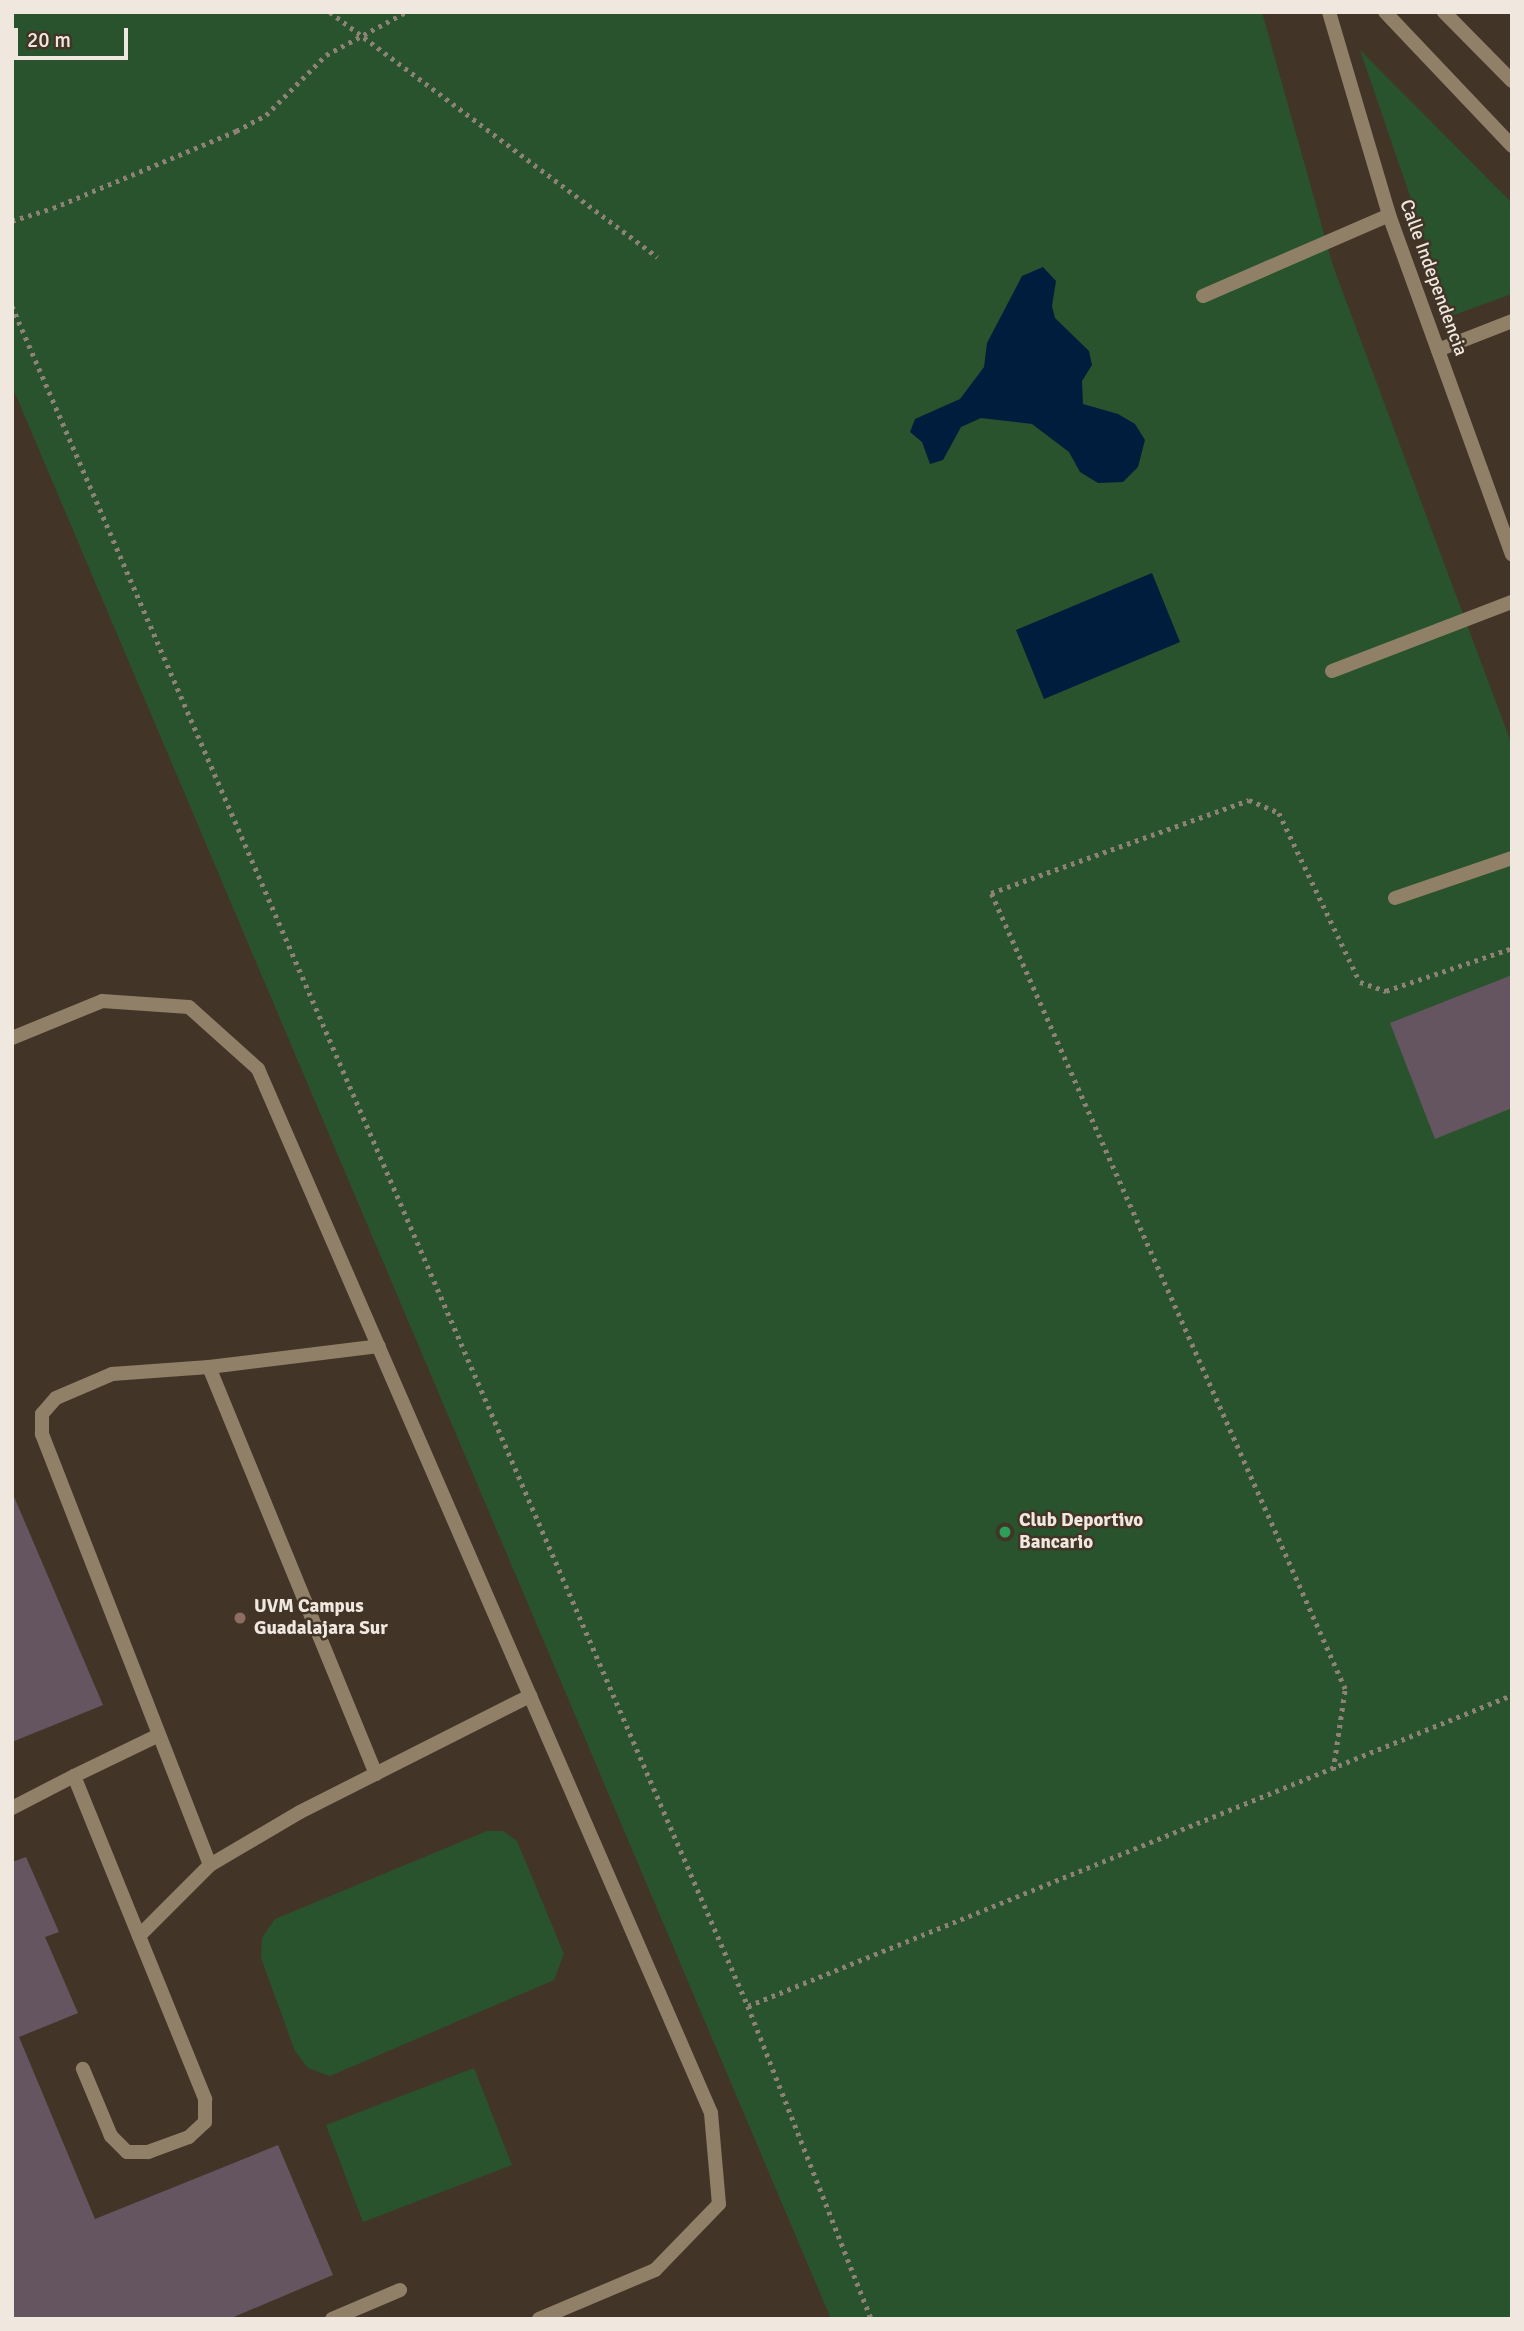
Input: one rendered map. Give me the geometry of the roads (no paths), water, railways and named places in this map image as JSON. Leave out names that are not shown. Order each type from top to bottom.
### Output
[{"type":"street","name":"Calle Independencia","points":[[1329,12],[1389,215],[1512,554]]},
{"type":"street","points":[[1385,12],[1512,146]]},
{"type":"street","points":[[1451,14],[1512,81]]},
{"type":"street","points":[[1203,296],[1389,215]]},
{"type":"street","points":[[1438,350],[1512,321]]},
{"type":"street","points":[[1332,671],[1512,602]]},
{"type":"street","points":[[1395,898],[1512,858]]},
{"type":"street","points":[[12,1038],[102,1001],[189,1007],[258,1069],[711,2112],[719,2204],[655,2270],[539,2319]]},
{"type":"street","points":[[210,1865],[42,1434],[42,1414],[56,1398],[112,1374],[209,1367],[379,1346]]},
{"type":"street","points":[[209,1367],[376,1774]]},
{"type":"street","points":[[139,1936],[210,1865],[376,1774],[530,1696]]},
{"type":"street","points":[[12,1808],[159,1735]]},
{"type":"street","points":[[74,1776],[205,2099],[205,2122],[178,2141],[148,2152],[127,2151],[111,2136],[83,2069]]},
{"type":"street","points":[[332,2319],[400,2290]]},
{"type":"water","points":[[1043,267],[1056,281],[1052,306],[1055,318],[1089,351],[1092,365],[1082,381],[1083,404],[1118,414],[1135,424],[1145,440],[1138,467],[1123,482],[1098,483],[1080,472],[1069,452],[1032,424],[981,418],[961,427],[943,460],[930,464],[922,442],[910,432],[915,419],[960,399],[984,367],[987,343],[1022,276]]},
{"type":"water","points":[[1152,573],[1180,642],[1044,699],[1016,630]]},
{"type":"place","name":"Club Deportivo Bancario","points":[[1005,1532]]},
{"type":"place","name":"UVM Campus Guadalajara Sur","points":[[240,1618]]}]
